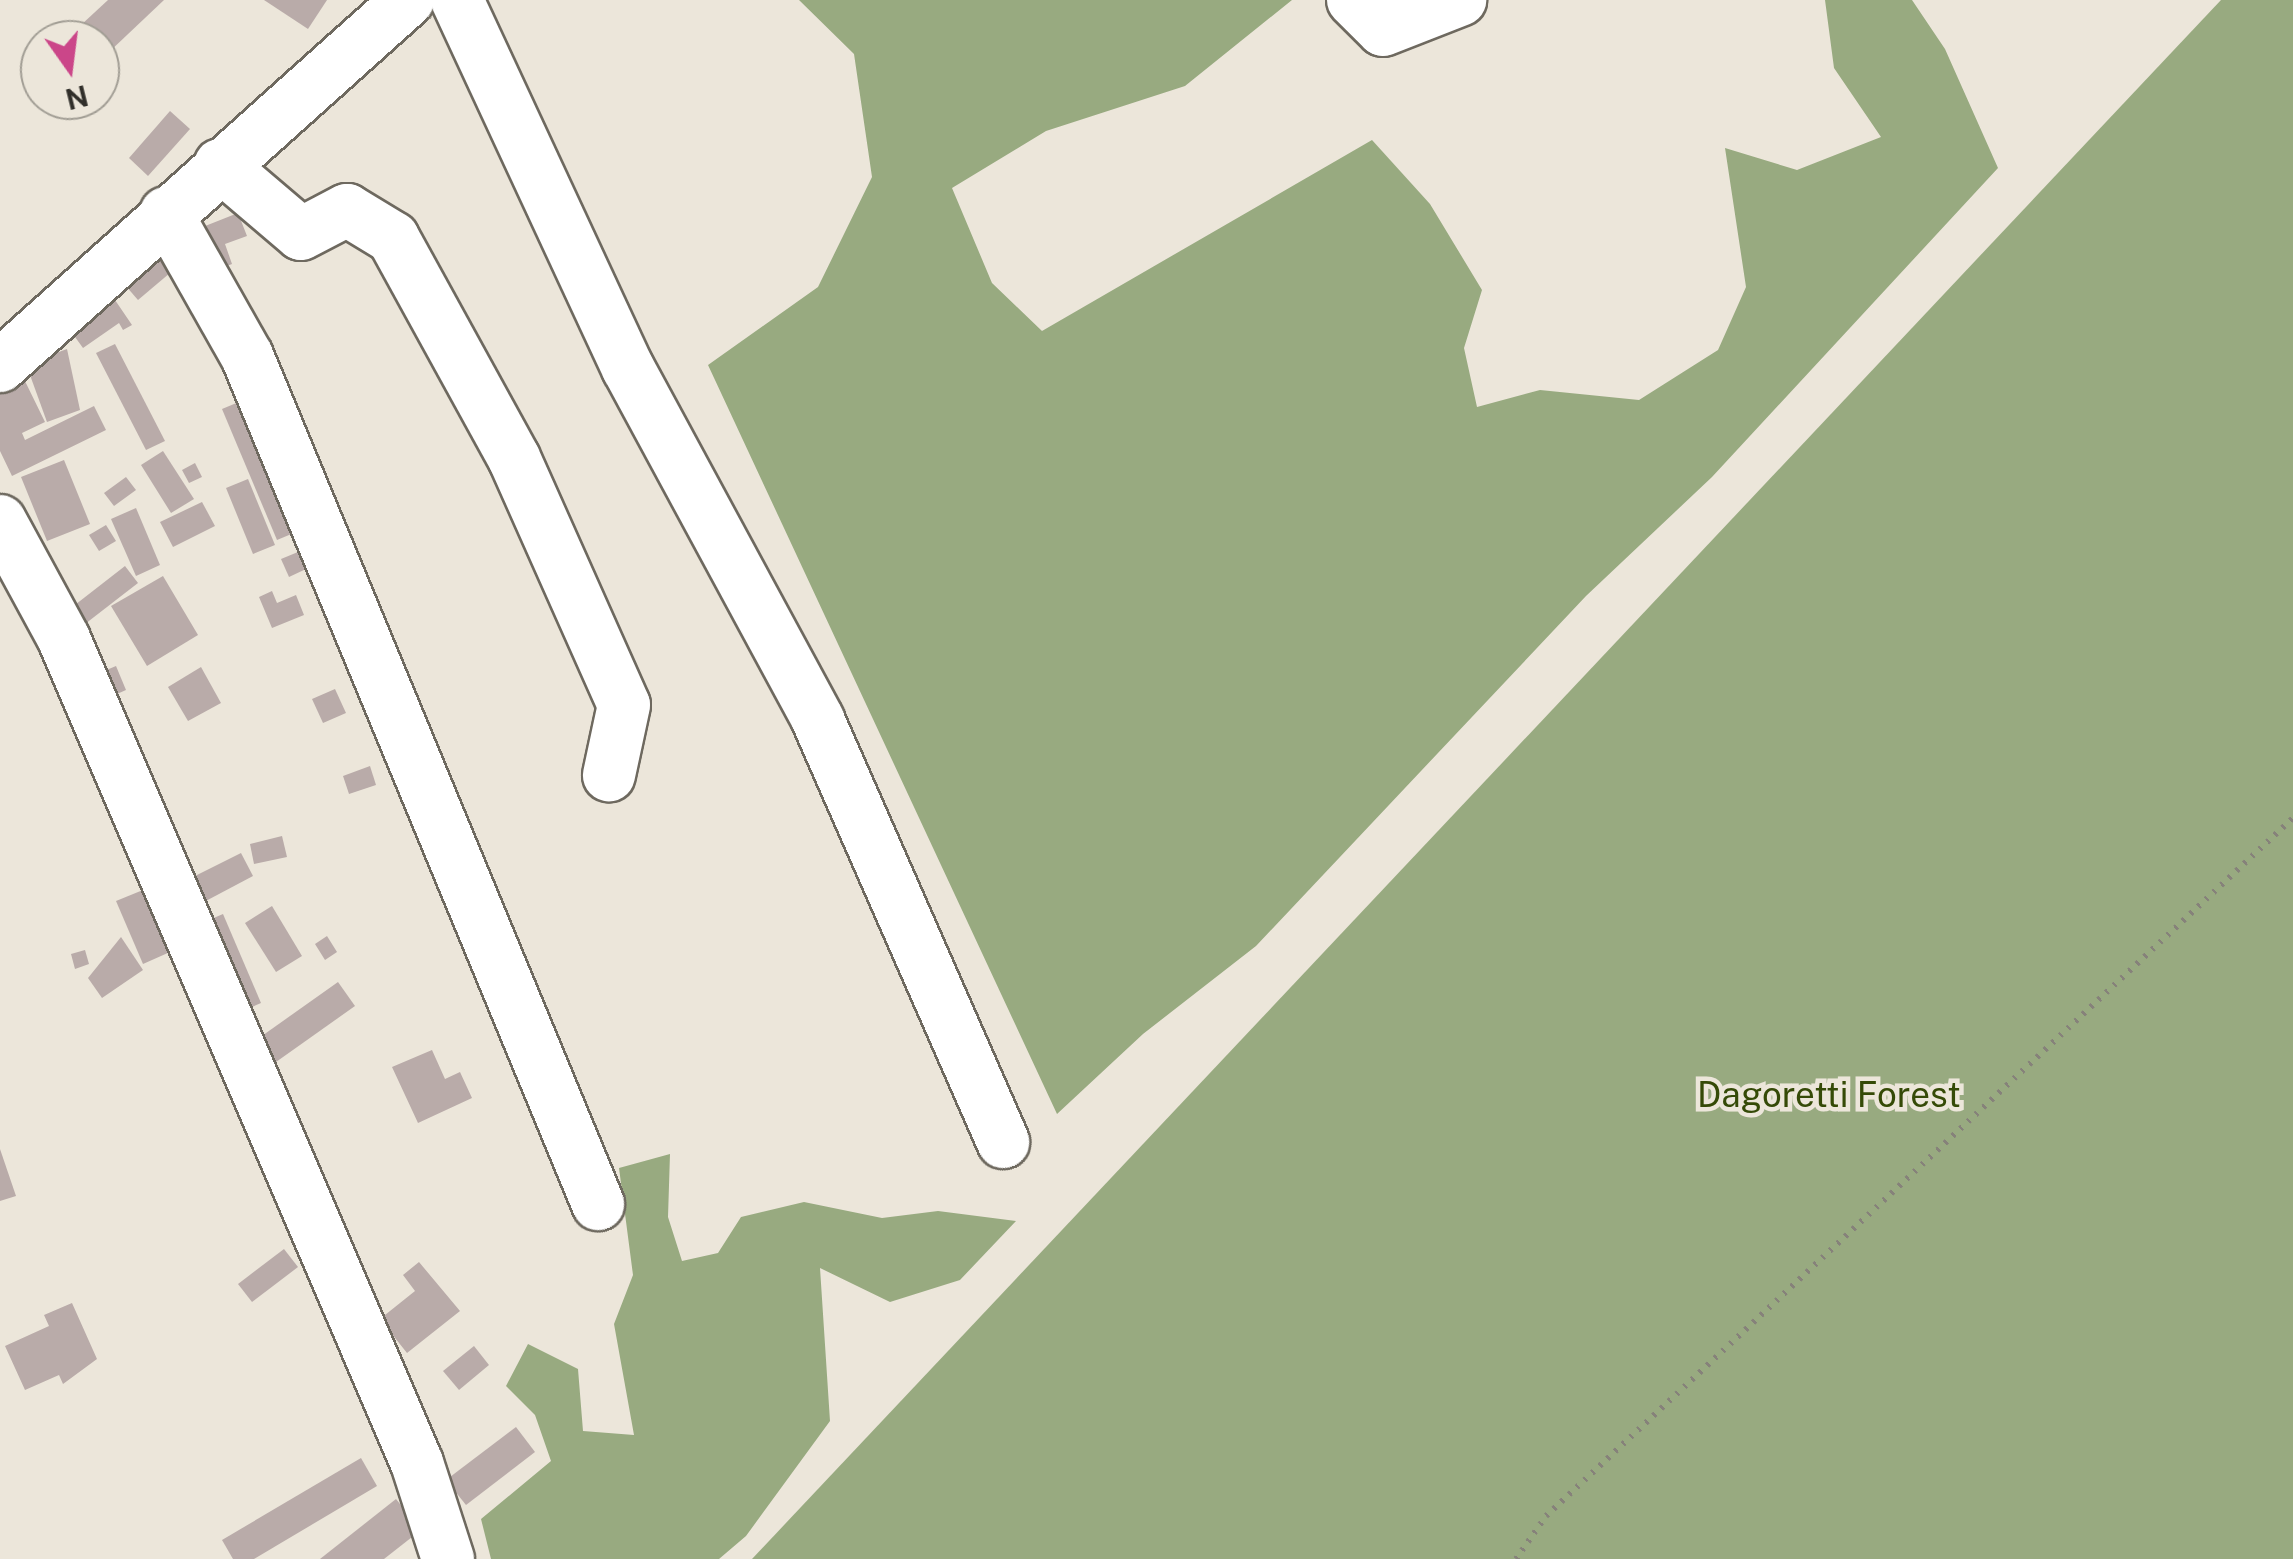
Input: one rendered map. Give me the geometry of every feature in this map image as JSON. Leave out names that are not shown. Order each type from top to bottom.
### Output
[{"type":"street","points":[[0,366],[166,213],[408,0]]},
{"type":"street","points":[[457,0],[628,368],[818,720],[1003,1142]]},
{"type":"street","points":[[1352,0],[1383,30],[1409,26],[1460,0]]},
{"type":"street","points":[[220,165],[301,234],[347,210],[393,238],[514,458],[624,705],[609,775]]},
{"type":"street","points":[[166,213],[246,356],[598,1204]]},
{"type":"street","points":[[0,521],[64,639],[418,1462],[448,1559]]},
{"type":"path","points":[[1516,1559],[1546,1516],[2293,818]]},
{"type":"green space","points":[[799,0],[1292,0],[1185,86],[1046,131],[952,188],[992,283],[1042,331],[1372,140],[1430,204],[1482,290],[1464,348],[1477,407],[1540,390],[1639,400],[1718,350],[1746,287],[1725,148],[1797,170],[1881,137],[1834,68],[1825,0],[1912,0],[1945,49],[1998,168],[1712,477],[1586,596],[1256,946],[1143,1034],[1057,1114],[708,365],[818,287],[872,177],[854,54]]},
{"type":"green space","name":"Dagoretti Forest","points":[[2221,0],[2293,0],[2293,1559],[752,1559]]},
{"type":"green space","points":[[670,1154],[668,1217],[682,1261],[718,1253],[741,1217],[804,1202],[882,1218],[938,1211],[1016,1221],[960,1280],[890,1302],[820,1268],[830,1421],[746,1536],[719,1559],[491,1559],[481,1519],[551,1461],[535,1415],[506,1386],[528,1344],[578,1369],[583,1431],[634,1435],[614,1324],[633,1275],[619,1168]]},
{"type":"building","points":[[108,0],[164,0],[120,42],[120,20],[86,20]]},
{"type":"building","points":[[264,0],[327,0],[308,29]]},
{"type":"building","points":[[170,111],[190,129],[148,176],[129,158]]},
{"type":"building","points":[[238,213],[247,236],[225,244],[232,264],[206,274],[190,232]]},
{"type":"building","points":[[163,239],[183,262],[138,300],[118,277]]},
{"type":"building","points":[[115,300],[132,325],[123,330],[119,323],[83,348],[70,330]]},
{"type":"building","points":[[115,344],[165,441],[146,450],[96,353]]},
{"type":"building","points":[[67,349],[80,410],[47,422],[26,364]]},
{"type":"building","points":[[22,375],[45,422],[22,433],[25,440],[94,406],[106,430],[12,476],[0,451],[0,386]]},
{"type":"building","points":[[246,399],[301,530],[277,540],[222,409]]},
{"type":"building","points":[[163,451],[194,499],[171,513],[141,465]]},
{"type":"building","points":[[64,460],[90,524],[47,541],[21,477]]},
{"type":"building","points":[[195,463],[202,477],[189,483],[182,470]]},
{"type":"building","points":[[126,477],[136,490],[114,506],[104,493]]},
{"type":"building","points":[[248,479],[275,545],[253,554],[226,488]]},
{"type":"building","points":[[202,502],[215,526],[173,547],[160,522]]},
{"type":"building","points":[[136,508],[160,565],[136,576],[111,519]]},
{"type":"building","points":[[106,525],[116,541],[99,551],[89,535]]},
{"type":"building","points":[[298,552],[306,569],[289,577],[281,559]]},
{"type":"building","points":[[125,566],[138,583],[85,624],[71,608]]},
{"type":"building","points":[[163,576],[198,635],[147,666],[111,606]]},
{"type":"building","points":[[272,591],[277,603],[296,595],[304,615],[272,628],[259,597]]},
{"type":"building","points":[[116,666],[126,690],[108,698],[97,674]]},
{"type":"building","points":[[201,667],[221,703],[188,721],[168,687]]},
{"type":"building","points":[[335,689],[346,713],[323,723],[312,699]]},
{"type":"building","points":[[370,766],[376,785],[349,794],[343,776]]},
{"type":"building","points":[[282,836],[287,857],[254,864],[250,844]]},
{"type":"building","points":[[241,853],[253,876],[202,903],[189,879]]},
{"type":"building","points":[[143,890],[170,952],[143,964],[116,901]]},
{"type":"building","points":[[272,906],[302,956],[276,972],[245,923]]},
{"type":"building","points":[[223,914],[261,1003],[233,1015],[195,926]]},
{"type":"building","points":[[327,936],[337,952],[325,960],[315,944]]},
{"type":"building","points":[[121,937],[143,970],[102,998],[88,978]]},
{"type":"building","points":[[85,950],[89,964],[75,969],[71,954]]},
{"type":"building","points":[[338,982],[355,1006],[276,1062],[259,1038]]},
{"type":"building","points":[[432,1050],[445,1079],[460,1072],[472,1098],[418,1123],[392,1067]]},
{"type":"building","points":[[0,1149],[16,1196],[0,1201]]},
{"type":"building","points":[[284,1249],[298,1267],[252,1302],[238,1284]]},
{"type":"building","points":[[419,1262],[460,1311],[407,1353],[380,1319],[415,1291],[403,1275]]},
{"type":"building","points":[[72,1303],[97,1359],[63,1384],[59,1375],[25,1390],[5,1346],[49,1326],[44,1315]]},
{"type":"building","points":[[474,1346],[489,1365],[459,1390],[443,1371]]},
{"type":"building","points":[[516,1427],[535,1452],[466,1505],[446,1480]]},
{"type":"building","points":[[361,1458],[377,1486],[254,1559],[233,1559],[222,1540]]},
{"type":"building","points":[[396,1499],[421,1530],[384,1559],[320,1559]]}]
